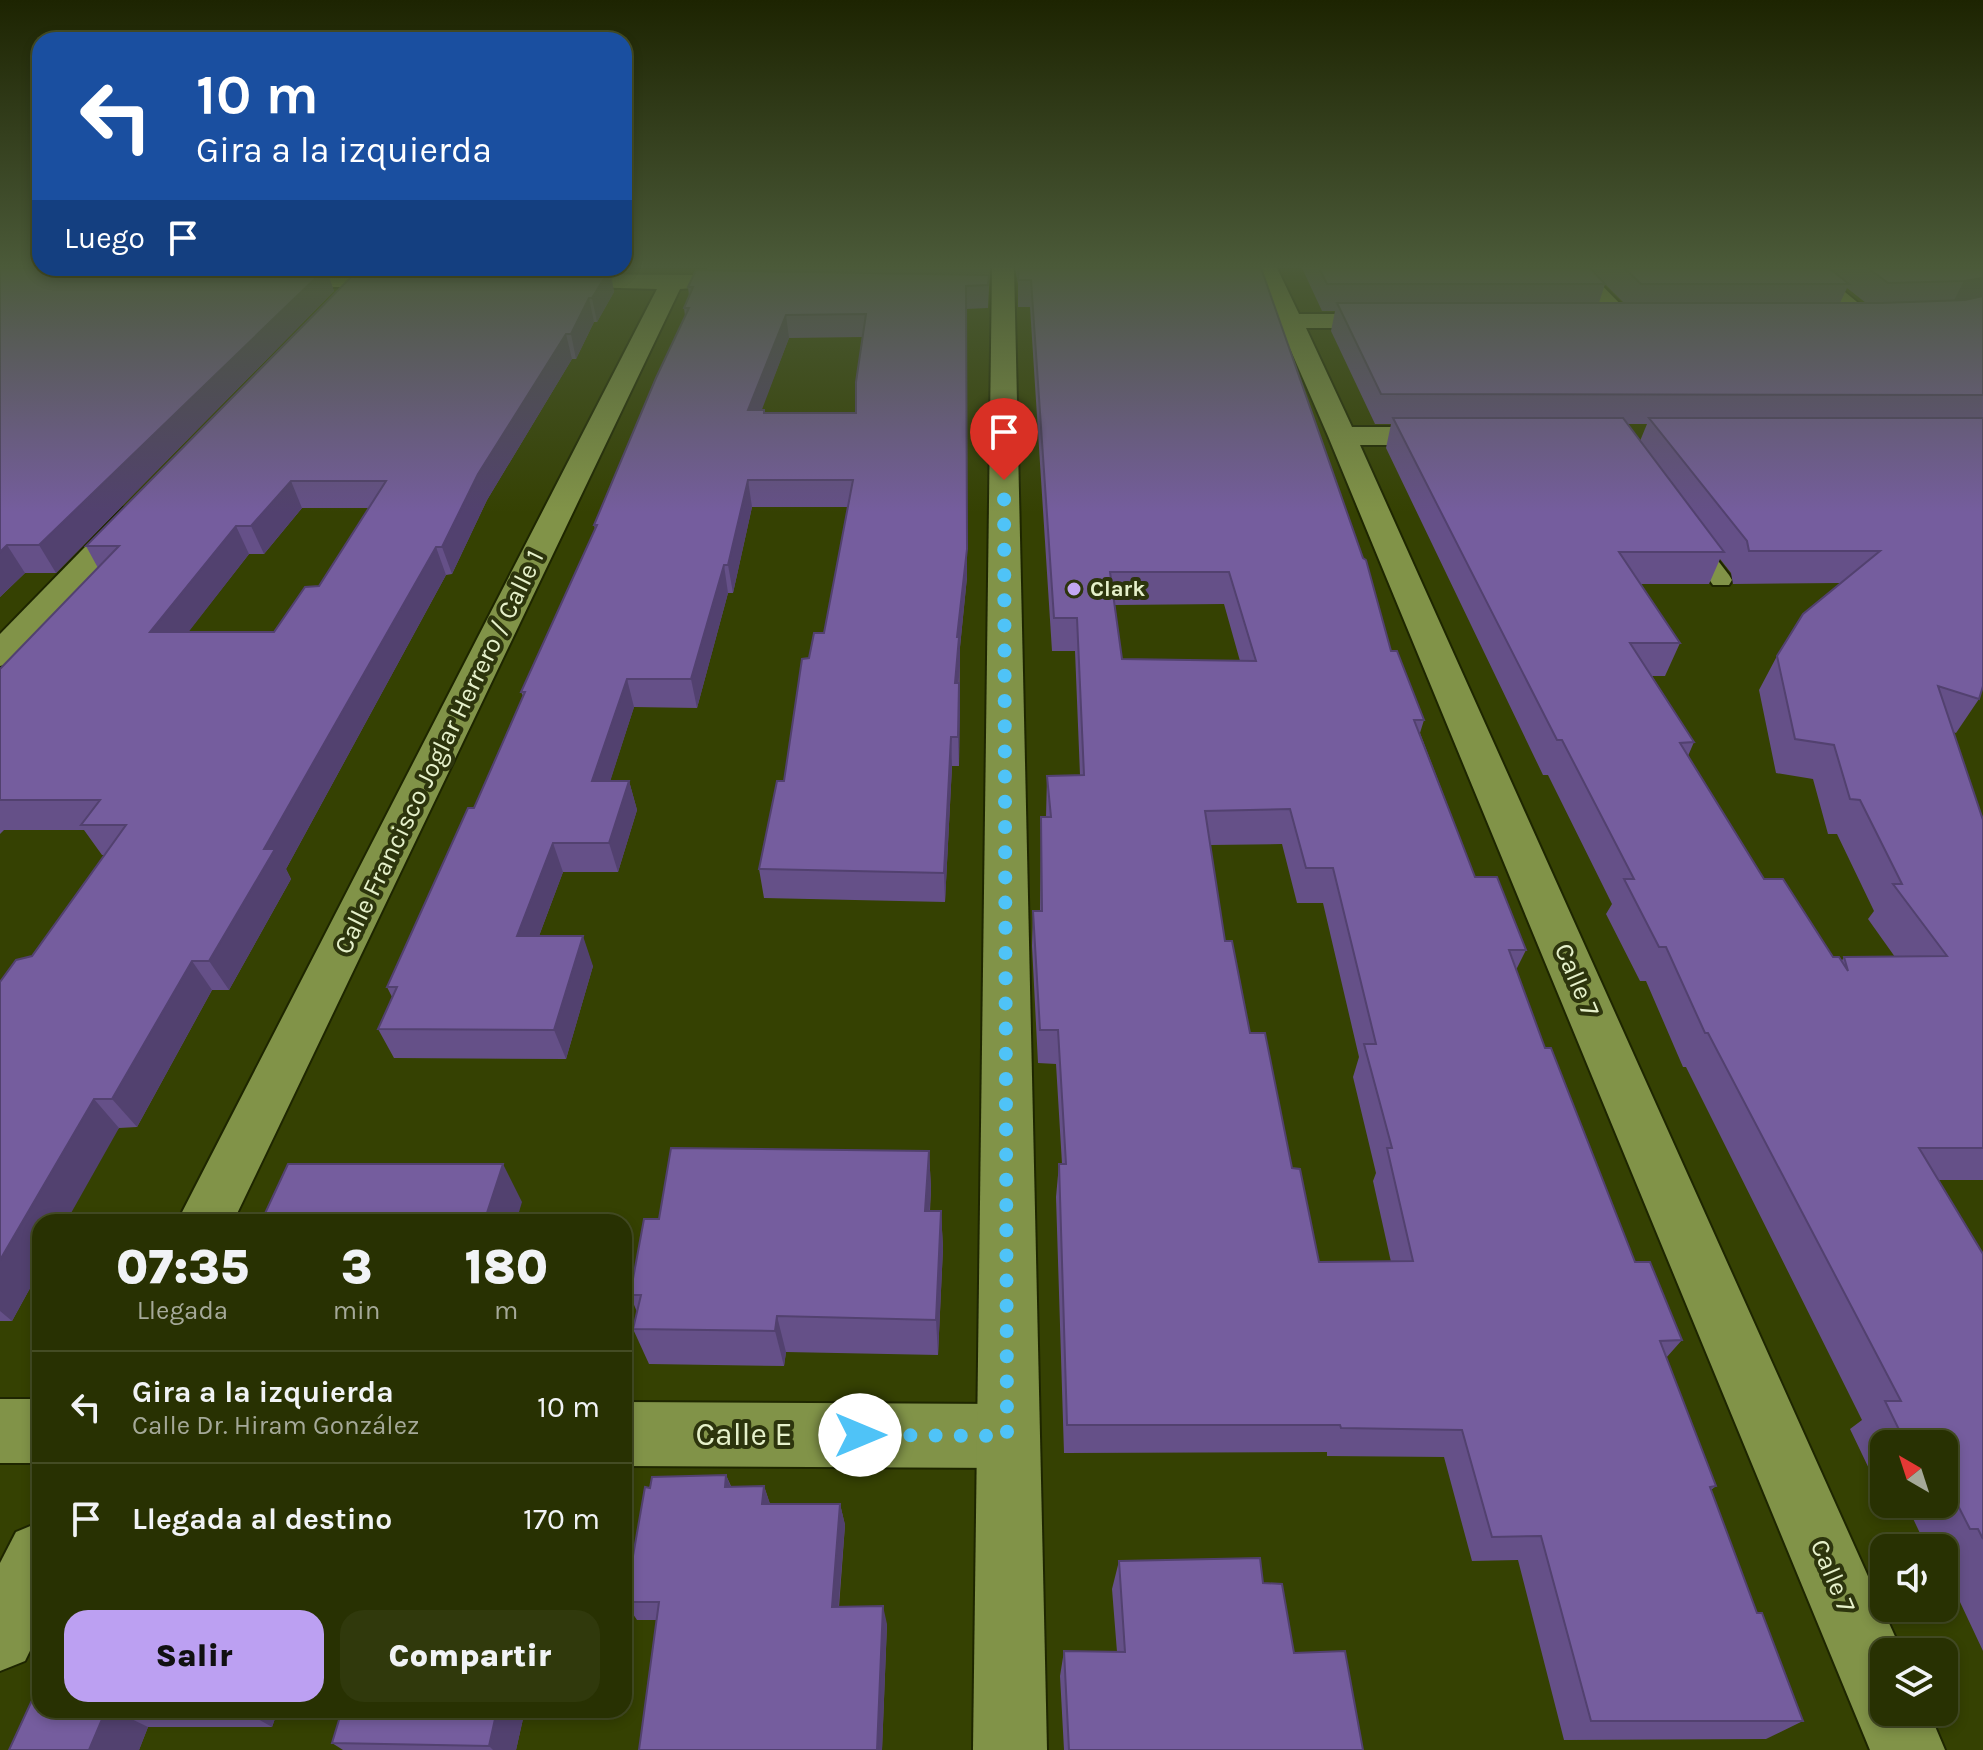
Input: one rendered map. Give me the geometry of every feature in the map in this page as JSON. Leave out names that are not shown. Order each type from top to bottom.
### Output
[{"type":"street","name":"Calle Francisco Joglar Herrero / Calle 1","points":[[209,1214],[638,350]]},
{"type":"street","points":[[994,350],[1010,1750]]},
{"type":"street","name":"Calle 7","points":[[1301,350],[1342,436],[1870,1662]]},
{"type":"street","points":[[1342,436],[1479,436]]},
{"type":"street","points":[[0,655],[153,496]]},
{"type":"street","points":[[0,1431],[32,1431]]},
{"type":"street","name":"Calle E","points":[[632,1434],[1007,1436]]},
{"type":"street","points":[[0,1636],[32,1572]]},
{"type":"street","points":[[1897,1726],[1908,1750]]},
{"type":"lane","points":[[1677,520],[1721,580]]},
{"type":"building","points":[[0,350],[241,350],[39,545],[7,545],[0,552]]},
{"type":"building","points":[[280,350],[556,350],[478,474],[442,547],[436,547],[264,849],[275,849],[209,961],[192,961],[112,1099],[94,1099],[0,1260],[0,982],[16,960],[32,956],[126,825],[81,825],[100,800],[0,800],[0,669],[119,546],[86,546]],"holes":[[[291,481],[386,481],[319,586],[305,587],[274,632],[150,632],[236,526],[251,526]]]},
{"type":"building","points":[[669,350],[772,350],[748,410],[764,410],[764,413],[856,413],[861,350],[966,350],[967,549],[957,637],[955,683],[959,683],[958,737],[951,737],[944,873],[759,869],[777,781],[784,781],[802,659],[809,658],[814,633],[824,633],[853,480],[748,480],[728,565],[724,565],[691,679],[627,679],[592,781],[629,781],[609,843],[553,843],[517,936],[583,936],[554,1030],[378,1029],[397,987],[387,987],[468,808],[474,808],[525,692],[521,692],[597,525],[594,525]]},
{"type":"building","points":[[1036,350],[1290,350],[1366,560],[1391,651],[1397,651],[1424,720],[1414,720],[1475,877],[1497,877],[1526,950],[1509,950],[1545,1048],[1551,1048],[1635,1262],[1650,1262],[1682,1340],[1660,1341],[1716,1486],[1710,1487],[1757,1613],[1762,1613],[1803,1721],[1591,1721],[1541,1536],[1492,1537],[1462,1430],[1341,1428],[1340,1425],[1067,1425],[1059,1164],[1066,1164],[1058,1030],[1040,1030],[1033,911],[1042,911],[1041,817],[1051,817],[1047,776],[1084,775],[1077,618],[1054,618]],"holes":[[[1110,572],[1229,572],[1256,661],[1122,659]],[[1290,809],[1306,868],[1333,868],[1376,1044],[1364,1044],[1392,1148],[1387,1148],[1413,1261],[1319,1262],[1300,1169],[1292,1168],[1265,1033],[1250,1033],[1232,941],[1225,941],[1205,811]]]},
{"type":"building","points":[[1360,350],[1983,350],[1983,395],[1381,394]]},
{"type":"building","points":[[1393,418],[1623,418],[1724,552],[1619,552],[1680,643],[1630,643],[1694,742],[1680,743],[1764,879],[1783,879],[1833,957],[1839,957],[1848,971],[1844,957],[1947,956],[1893,884],[1902,884],[1860,800],[1850,799],[1834,745],[1795,739],[1777,656],[1803,614],[1880,551],[1749,551],[1747,541],[1649,418],[1983,418],[1983,686],[1979,699],[1938,686],[1983,820],[1983,1148],[1919,1148],[1983,1254],[1983,1539],[1978,1529],[1970,1529],[1958,1506],[1958,1430],[1899,1430],[1885,1401],[1901,1401],[1708,1033],[1705,1033],[1666,947],[1659,947],[1624,879],[1634,879],[1562,740],[1557,740]]},
{"type":"building","points":[[671,1148],[929,1151],[925,1211],[941,1211],[936,1320],[777,1316],[775,1331],[633,1329],[641,1295],[632,1295],[632,1284],[644,1219],[659,1219]]},
{"type":"building","points":[[288,1164],[503,1164],[487,1214],[265,1214]]},
{"type":"building","points":[[726,1475],[725,1487],[764,1486],[762,1504],[840,1504],[832,1607],[883,1606],[877,1750],[639,1750],[659,1602],[632,1602],[632,1562],[645,1487],[650,1488],[652,1477]]},
{"type":"building","points":[[1260,1558],[1263,1583],[1282,1584],[1294,1653],[1345,1651],[1363,1750],[1069,1750],[1064,1651],[1125,1652],[1119,1561]]},
{"type":"building","points":[[32,1700],[32,1718],[103,1718],[89,1750],[9,1750]]},
{"type":"building","points":[[340,1718],[495,1718],[489,1746],[332,1743]]},
{"type":"place","name":"Clark","points":[[1074,589]]},
{"type":"route","points":[[860,1435],[1007,1436],[1004,480]]}]
